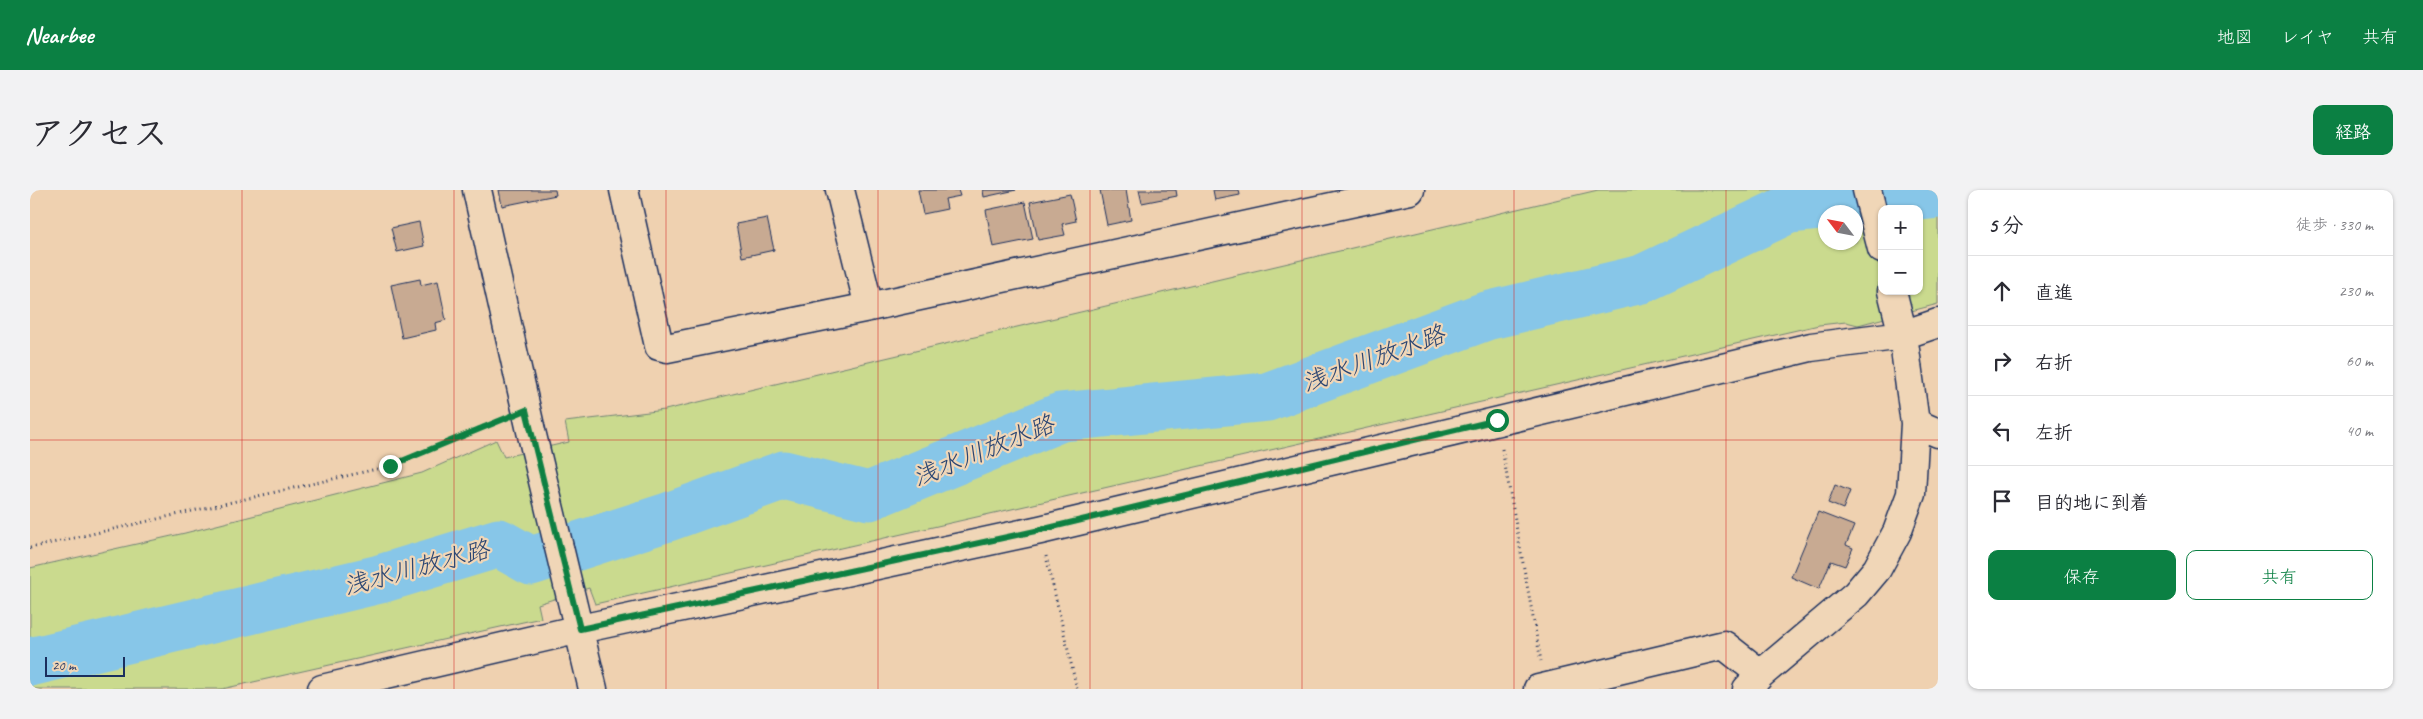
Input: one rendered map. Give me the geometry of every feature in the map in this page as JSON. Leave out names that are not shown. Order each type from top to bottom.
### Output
[{"type":"street","points":[[477,190],[528,420],[580,629],[592,689]]},
{"type":"street","points":[[624,190],[659,346],[668,348],[869,307],[1410,190]]},
{"type":"street","points":[[840,190],[869,307]]},
{"type":"street","points":[[1867,190],[1878,233]]},
{"type":"street","points":[[322,689],[580,629],[1040,530],[1811,347],[1898,313],[1938,323]]},
{"type":"street","points":[[1542,688],[1724,645],[1754,682],[1856,594],[1876,569],[1897,532],[1911,494],[1926,428],[1898,313]]},
{"type":"path","points":[[30,548],[390,466],[528,420]]},
{"type":"path","points":[[1497,420],[1542,688]]},
{"type":"path","points":[[1040,530],[1077,689]]},
{"type":"green space","points":[[1598,190],[1938,190],[1938,304],[1858,325],[1846,322],[1819,325],[595,604],[589,588],[538,604],[541,618],[222,689],[30,689],[30,568],[185,533],[422,473],[496,440],[504,457],[569,442],[565,422],[665,410]]},
{"type":"building","points":[[499,190],[555,190],[556,195],[502,206]]},
{"type":"building","points":[[918,190],[958,190],[960,196],[945,199],[947,209],[923,214]]},
{"type":"building","points":[[983,190],[1016,190],[984,197]]},
{"type":"building","points":[[1100,190],[1126,190],[1131,220],[1107,225]]},
{"type":"building","points":[[1139,190],[1176,190],[1177,196],[1142,203]]},
{"type":"building","points":[[1213,190],[1239,190],[1240,195],[1215,200]]},
{"type":"building","points":[[1070,194],[1076,221],[1062,224],[1065,235],[1038,240],[1030,202]]},
{"type":"building","points":[[1025,202],[1033,239],[993,247],[986,210]]},
{"type":"building","points":[[767,218],[774,250],[742,257],[736,224]]},
{"type":"building","points":[[419,222],[424,246],[397,252],[391,228]]},
{"type":"building","points":[[420,279],[421,285],[438,281],[446,320],[435,323],[436,330],[402,338],[391,285]]},
{"type":"building","points":[[1835,485],[1850,491],[1843,509],[1828,503]]},
{"type":"building","points":[[1818,512],[1854,526],[1846,545],[1853,548],[1845,566],[1831,561],[1819,589],[1791,577]]},
{"type":"waterway","name":"浅水川放水路","points":[[30,662],[380,579],[499,543],[531,561],[668,517],[784,475],[869,496],[1061,417],[1267,397],[1486,316],[1642,279],[1789,209],[1938,194]]},
{"type":"route","points":[[390,466],[526,410],[580,629],[1040,530],[1497,420]]}]
